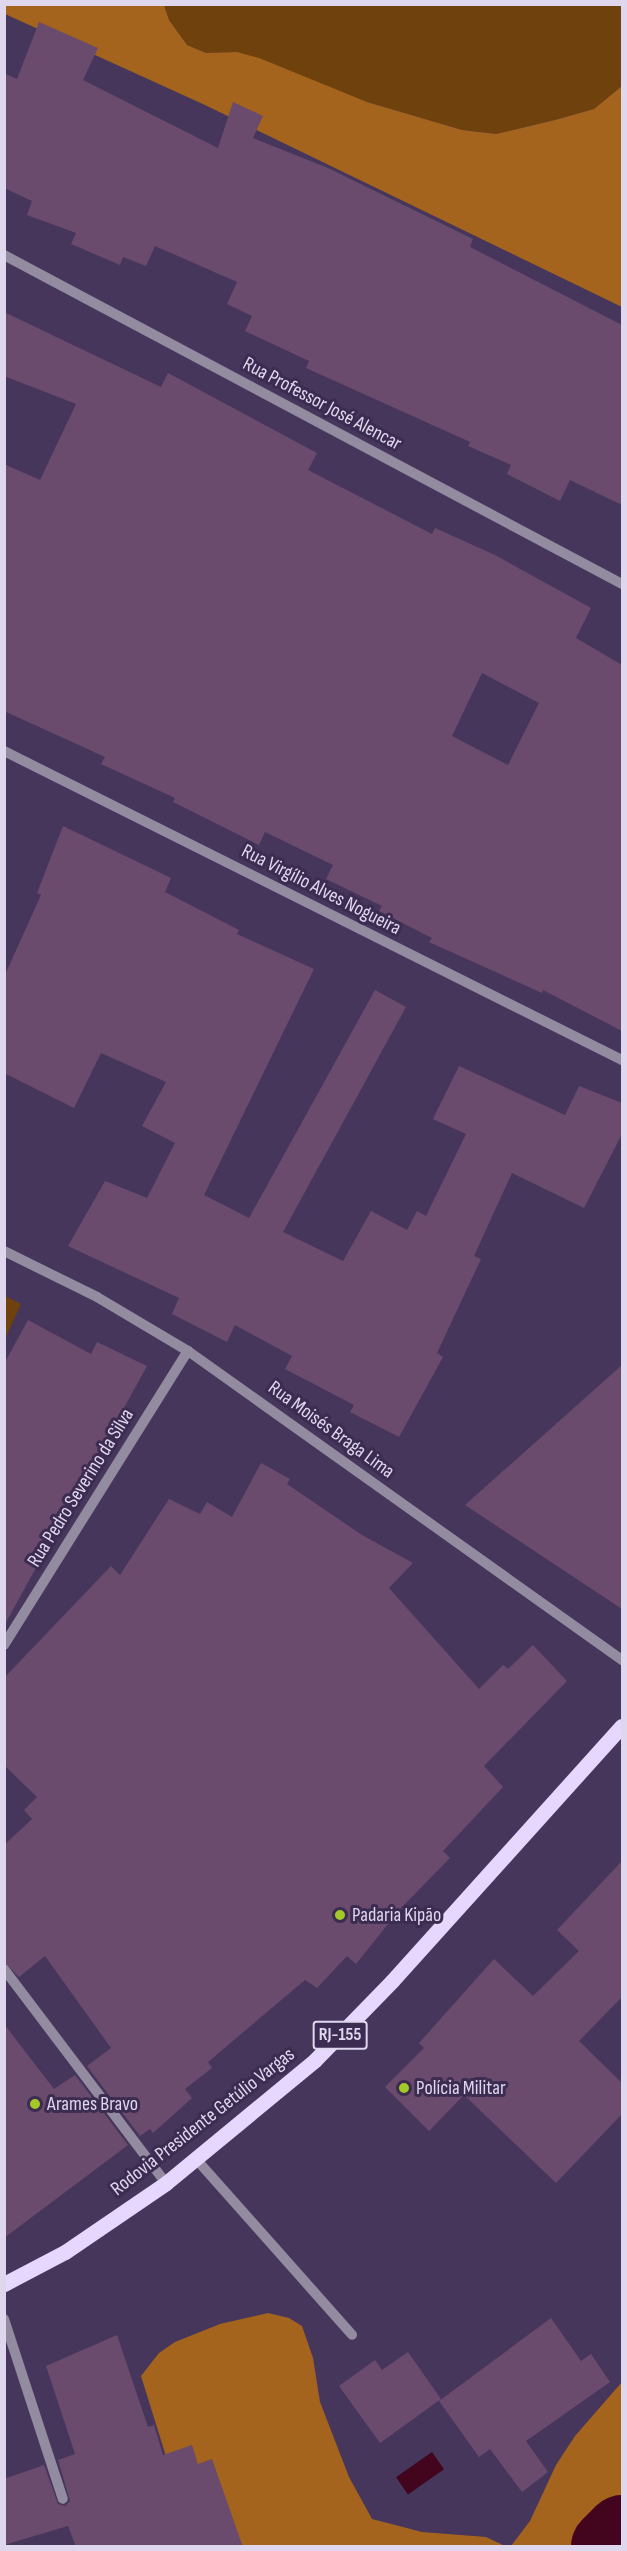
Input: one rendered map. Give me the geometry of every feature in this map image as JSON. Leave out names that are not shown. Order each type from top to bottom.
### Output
[{"type":"main road","name":"Rodovia Presidente Getúlio Vargas","points":[[4,2284],[65,2252],[166,2183],[315,2060],[354,2021],[622,1726]]},
{"type":"street","name":"Rua Professor José Alencar","points":[[4,255],[622,584]]},
{"type":"street","name":"Rua Virgílio Alves Nogueira","points":[[4,751],[622,1060]]},
{"type":"street","name":"Rua Moisés Braga Lima","points":[[4,1251],[97,1297],[188,1351],[622,1660]]},
{"type":"street","name":"Rua Pedro Severino da Silva","points":[[4,1646],[188,1351]]},
{"type":"street","points":[[4,1969],[166,2183]]},
{"type":"street","points":[[196,2159],[352,2335]]},
{"type":"street","points":[[4,2319],[63,2499]]},
{"type":"shaded area","points":[[5,5],[164,5],[169,20],[187,45],[206,53],[237,52],[259,58],[367,102],[462,130],[496,134],[555,120],[594,109],[622,86],[622,307],[205,105],[5,14]]},
{"type":"shaded area","points":[[164,5],[622,5],[622,86],[594,109],[555,120],[496,134],[462,130],[367,102],[237,52],[206,53],[187,45],[169,20]]},
{"type":"shaded area","points":[[5,1296],[21,1304],[5,1339]]},
{"type":"shaded area","points":[[268,2313],[289,2318],[302,2326],[313,2358],[320,2402],[349,2477],[372,2519],[422,2532],[486,2537],[505,2546],[194,2546],[141,2376],[159,2353],[175,2342],[220,2324]]},
{"type":"shaded area","points":[[622,2382],[622,2510],[608,2527],[600,2546],[511,2546],[530,2521],[556,2465],[575,2436]]},
{"type":"shaded area","points":[[432,2452],[444,2469],[408,2494],[396,2477]]},
{"type":"building","points":[[39,22],[98,48],[83,80],[218,148],[233,102],[263,116],[253,138],[328,168],[473,239],[470,247],[622,325],[622,505],[570,480],[560,501],[507,474],[511,465],[468,446],[470,442],[306,368],[309,361],[245,331],[252,316],[227,304],[237,282],[155,246],[146,266],[123,257],[120,265],[71,244],[76,233],[27,215],[32,201],[4,188],[4,73],[17,79]]},
{"type":"building","points":[[4,312],[161,387],[168,373],[317,453],[308,470],[432,534],[435,528],[495,555],[591,608],[576,638],[622,665],[622,1031],[543,990],[542,993],[429,942],[432,938],[379,911],[382,906],[326,879],[333,865],[265,832],[259,845],[173,802],[175,798],[101,764],[105,757],[4,711],[4,464],[40,480],[76,404],[4,376]],"holes":[[[482,673],[539,703],[508,765],[452,736]]]},
{"type":"building","points":[[63,826],[171,878],[165,892],[239,930],[237,934],[314,969],[204,1195],[249,1218],[375,990],[406,1007],[283,1232],[343,1261],[371,1211],[407,1230],[417,1211],[426,1216],[466,1134],[433,1119],[459,1066],[565,1115],[579,1086],[622,1103],[622,1134],[584,1208],[512,1173],[474,1256],[481,1259],[437,1353],[443,1357],[399,1437],[350,1412],[354,1405],[285,1369],[292,1356],[235,1325],[227,1342],[172,1314],[179,1298],[68,1246],[105,1181],[147,1198],[175,1143],[142,1126],[166,1082],[101,1053],[74,1108],[4,1073],[4,977],[41,895],[37,893]]},
{"type":"building","points":[[28,1320],[91,1354],[97,1342],[147,1366],[4,1626],[4,1364]]},
{"type":"building","points":[[622,1365],[622,1609],[465,1505]]},
{"type":"building","points":[[261,1463],[290,1479],[287,1484],[362,1535],[413,1563],[389,1588],[479,1689],[503,1665],[508,1669],[533,1645],[567,1681],[484,1766],[503,1787],[443,1851],[450,1858],[401,1908],[356,1964],[347,1956],[317,1988],[305,1980],[208,2062],[212,2068],[185,2089],[192,2098],[153,2133],[150,2129],[140,2136],[87,2066],[111,2048],[45,1956],[19,1977],[4,1962],[4,1845],[32,1819],[24,1810],[37,1797],[4,1765],[4,1678],[111,1566],[120,1575],[169,1499],[200,1514],[207,1502],[232,1517]]},
{"type":"building","points":[[622,1861],[622,1997],[579,2041],[622,2083],[622,2114],[556,2183],[464,2095],[429,2131],[385,2087],[424,2048],[419,2043],[494,1959],[533,1996],[579,1951],[557,1930]]},
{"type":"building","name":"Arames Bravo","points":[[4,2024],[54,2089],[75,2075],[128,2145],[4,2238]]},
{"type":"building","points":[[551,2318],[581,2361],[591,2354],[610,2382],[526,2441],[548,2472],[522,2492],[490,2449],[479,2457],[439,2401]]},
{"type":"building","points":[[117,2335],[148,2427],[154,2425],[163,2455],[192,2445],[198,2464],[212,2459],[243,2547],[76,2547],[68,2526],[4,2545],[4,2479],[44,2465],[58,2504],[65,2506],[70,2501],[58,2460],[75,2454],[46,2366]]},
{"type":"building","points":[[408,2352],[441,2399],[380,2443],[339,2386],[375,2360],[382,2370]]},
{"type":"waterway","points":[[608,2546],[622,2532]]},
{"type":"place","name":"Padaria Kipão","points":[[340,1915]]},
{"type":"place","name":"Polícia Militar","points":[[404,2088]]},
{"type":"place","name":"Arames Bravo","points":[[35,2104]]}]
